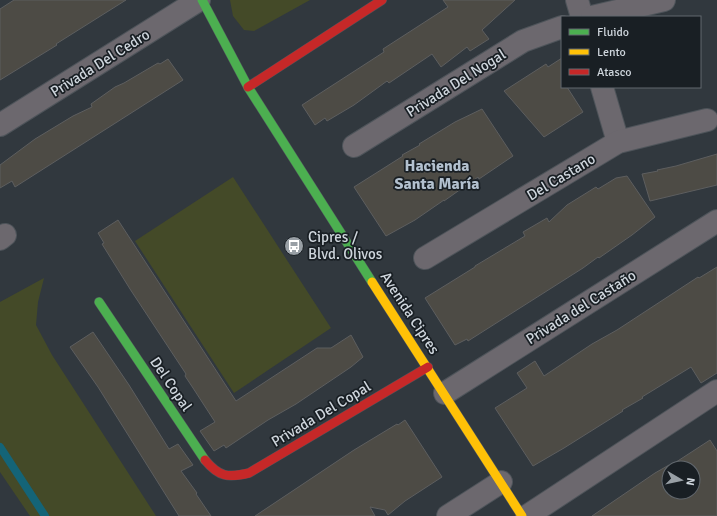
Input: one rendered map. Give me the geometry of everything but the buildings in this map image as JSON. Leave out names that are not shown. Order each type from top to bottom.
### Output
[{"type":"street","name":"Avenida Cipres","points":[[201,0],[248,87],[428,366],[522,516]]},
{"type":"street","name":"Privada Del Cedro","points":[[0,125],[201,0]]},
{"type":"street","points":[[248,87],[382,0]]},
{"type":"street","points":[[577,0],[582,16]]},
{"type":"street","points":[[596,16],[664,0]]},
{"type":"street","name":"Privada Del Nogal","points":[[354,146],[523,41],[561,27]]},
{"type":"street","points":[[602,88],[618,142]]},
{"type":"street","name":"Del Castano","points":[[426,258],[618,142],[707,120]]},
{"type":"street","name":"Privada del Castaño","points":[[445,393],[717,221]]},
{"type":"street","name":"Del Copal","points":[[99,302],[201,455],[218,474],[226,476]]},
{"type":"street","name":"Privada Del Copal","points":[[226,476],[238,476],[255,470],[428,366]]},
{"type":"street","points":[[527,516],[717,391]]},
{"type":"street","points":[[448,516],[501,482]]},
{"type":"green space","points":[[230,0],[310,0],[254,31],[244,30],[233,16]]},
{"type":"green space","points":[[233,177],[331,328],[234,393],[135,241]]},
{"type":"green space","points":[[44,278],[38,302],[36,325],[52,355],[156,516],[30,516],[0,472],[0,302]]},
{"type":"waterway","points":[[0,447],[45,516]]},
{"type":"traffic: fast","points":[[202,0],[248,87],[372,282]]},
{"type":"traffic: fast","points":[[99,302],[205,460]]},
{"type":"traffic: slow","points":[[372,282],[522,516]]},
{"type":"traffic: jam","points":[[248,87],[382,0]]},
{"type":"traffic: jam","points":[[205,460],[215,470],[224,475],[230,476],[249,473],[428,367]]},
{"type":"place","name":"Cipres / Blvd. Olivos","points":[[294,246]]},
{"type":"district","name":"Hacienda Santa María","points":[[437,175]]}]
